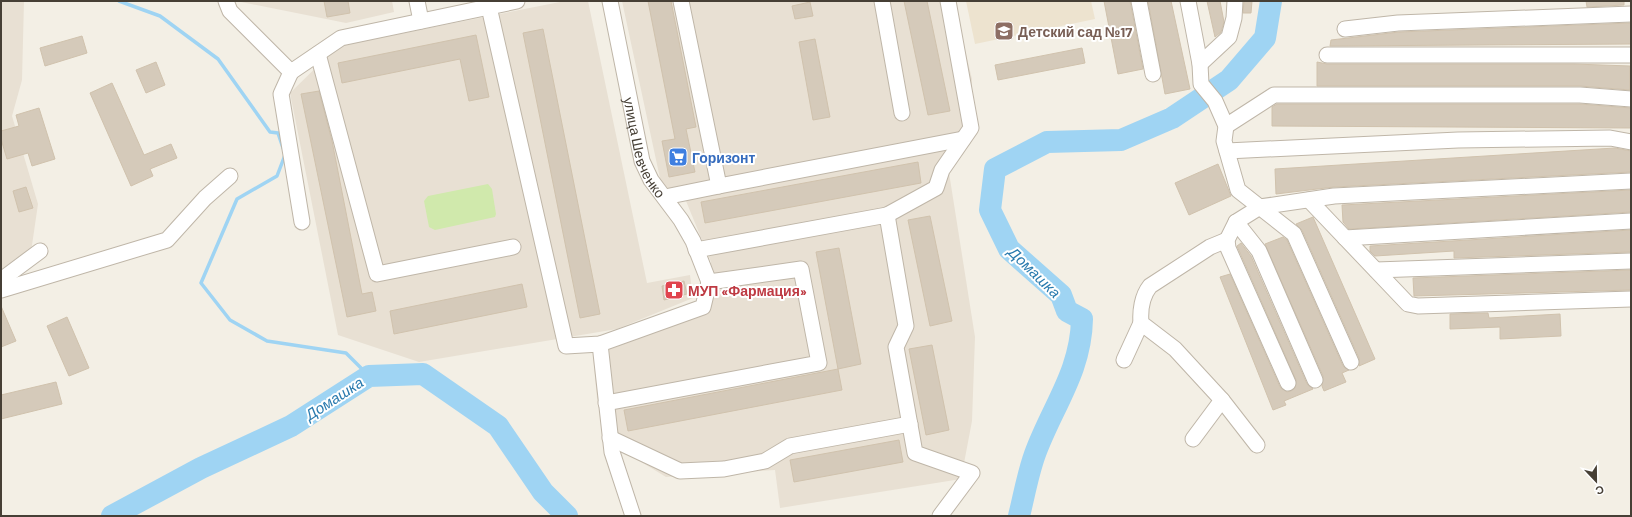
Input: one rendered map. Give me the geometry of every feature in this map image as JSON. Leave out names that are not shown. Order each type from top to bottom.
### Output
[{"type":"street","points":[[226,1],[230,11],[292,72]]},
{"type":"street","points":[[417,1],[421,21]]},
{"type":"street","points":[[302,222],[281,94],[292,72],[341,38],[517,1]]},
{"type":"street","name":"улица Шевченко","points":[[610,1],[642,161],[651,180],[681,220],[696,250],[709,282]]},
{"type":"street","points":[[681,1],[718,186]]},
{"type":"street","points":[[882,1],[902,114]]},
{"type":"street","points":[[696,250],[887,215],[936,188],[942,170],[971,128],[948,1]]},
{"type":"street","points":[[1139,1],[1153,74]]},
{"type":"street","points":[[1188,1],[1200,64],[1202,84],[1215,102],[1226,126],[1224,141],[1238,190],[1294,234],[1351,362]]},
{"type":"street","points":[[1200,64],[1229,37],[1234,18],[1235,1]]},
{"type":"street","points":[[489,7],[566,346],[600,344],[703,307],[709,282],[801,269],[819,363],[606,403]]},
{"type":"street","points":[[1344,29],[1398,23],[1631,14]]},
{"type":"street","points":[[318,54],[377,274],[512,247]]},
{"type":"street","points":[[1327,55],[1631,55]]},
{"type":"street","points":[[1226,126],[1274,95],[1580,95],[1631,99]]},
{"type":"street","points":[[1226,150],[1458,140],[1610,138],[1631,142]]},
{"type":"street","points":[[665,197],[963,139]]},
{"type":"street","points":[[1,290],[167,240],[205,198],[230,176]]},
{"type":"street","points":[[1288,383],[1228,248],[1227,240],[1236,222],[1260,207],[1334,196],[1631,181]]},
{"type":"street","points":[[1309,200],[1408,304],[1418,306],[1631,299]]},
{"type":"street","points":[[887,215],[906,326],[896,347],[915,453],[972,473],[940,516]]},
{"type":"street","points":[[1345,238],[1631,221]]},
{"type":"street","points":[[1236,222],[1259,251],[1315,380]]},
{"type":"street","points":[[1124,360],[1141,323],[1140,314],[1146,291],[1150,286],[1210,247],[1227,240]]},
{"type":"street","points":[[1,280],[40,251]]},
{"type":"street","points":[[1376,270],[1631,261]]},
{"type":"street","points":[[1141,323],[1175,349],[1222,400],[1257,445]]},
{"type":"street","points":[[600,344],[612,452],[633,516]]},
{"type":"street","points":[[1193,439],[1222,400]]},
{"type":"street","points":[[610,438],[680,471],[724,469],[765,461],[790,446],[910,424]]},
{"type":"shaded area","points":[[1,1],[24,1],[22,80],[12,116],[38,204],[31,252],[1,273]]},
{"type":"shaded area","points":[[236,1],[392,1],[394,12],[346,23]]},
{"type":"shaded area","points":[[565,1],[588,1],[647,283],[690,275],[693,298],[617,329],[419,362],[338,335],[290,93],[338,46]]},
{"type":"shaded area","points":[[622,1],[953,1],[972,79],[970,131],[944,141],[975,337],[972,421],[961,479],[780,508],[775,470],[666,477],[620,449],[597,398],[593,356],[710,310],[711,262],[686,201],[661,183]]},
{"type":"shaded area","name":"Детский сад №17","points":[[966,1],[1091,1],[1095,19],[975,44]]},
{"type":"green space","points":[[488,184],[492,189],[496,214],[495,217],[435,230],[429,227],[424,201],[428,196]]},
{"type":"building","points":[[324,1],[348,1],[350,13],[327,17]]},
{"type":"building","points":[[648,1],[671,1],[696,127],[686,129],[695,172],[669,177],[662,141],[675,139]]},
{"type":"building","points":[[904,1],[927,1],[950,111],[928,115]]},
{"type":"building","points":[[1104,1],[1130,1],[1143,69],[1118,74]]},
{"type":"building","points":[[1148,1],[1171,1],[1190,89],[1165,94]]},
{"type":"building","points":[[1207,1],[1220,1],[1224,22],[1221,32],[1215,37]]},
{"type":"building","points":[[1244,1],[1252,1],[1251,13],[1243,13]]},
{"type":"building","points":[[1586,1],[1624,1],[1624,5],[1587,7]]},
{"type":"building","points":[[810,2],[813,16],[795,19],[792,6]]},
{"type":"building","points":[[1631,23],[1631,44],[1330,46],[1331,40],[1399,32]]},
{"type":"building","points":[[543,29],[600,314],[580,318],[523,33]]},
{"type":"building","points":[[476,35],[489,97],[469,101],[460,59],[342,83],[338,63]]},
{"type":"building","points":[[82,36],[87,53],[45,66],[40,48]]},
{"type":"building","points":[[815,39],[830,117],[813,120],[799,42]]},
{"type":"building","points":[[1082,48],[1085,63],[998,80],[995,65]]},
{"type":"building","points":[[156,62],[165,85],[146,93],[136,70]]},
{"type":"building","points":[[1317,62],[1327,64],[1574,64],[1630,66],[1630,90],[1580,86],[1317,86]]},
{"type":"building","points":[[112,83],[144,155],[171,144],[177,158],[150,169],[153,176],[131,186],[90,93]]},
{"type":"building","points":[[319,91],[332,141],[362,294],[372,292],[376,311],[347,317],[301,94]]},
{"type":"building","points":[[1277,104],[1580,104],[1631,108],[1631,128],[1272,126],[1272,107]]},
{"type":"building","points":[[39,108],[55,159],[32,166],[28,153],[7,159],[1,139],[1,131],[19,126],[16,115]]},
{"type":"building","points":[[1615,148],[1631,151],[1631,172],[1334,187],[1276,194],[1275,169]]},
{"type":"building","points":[[918,162],[921,183],[705,223],[701,202]]},
{"type":"building","points":[[1218,164],[1231,196],[1189,215],[1175,183]]},
{"type":"building","points":[[26,187],[33,208],[19,212],[13,191]]},
{"type":"building","points":[[1631,190],[1631,212],[1349,229],[1343,222],[1342,205]]},
{"type":"building","points":[[930,216],[952,321],[930,326],[908,220]]},
{"type":"building","points":[[1313,217],[1375,359],[1359,366],[1359,358],[1302,230],[1296,224]]},
{"type":"building","points":[[1631,230],[1631,252],[1454,258],[1454,251],[1375,256],[1370,251],[1370,246]]},
{"type":"building","points":[[1283,237],[1287,240],[1343,366],[1349,370],[1342,373],[1346,382],[1324,391],[1322,386],[1323,376],[1265,244]]},
{"type":"building","points":[[1241,243],[1251,256],[1307,384],[1313,389],[1284,401],[1286,405],[1273,410],[1220,277],[1230,274],[1280,387],[1287,392],[1291,391],[1295,388],[1296,380],[1237,246]]},
{"type":"building","points":[[839,248],[861,364],[838,369],[816,252]]},
{"type":"building","points":[[1631,270],[1631,290],[1414,296],[1413,278]]},
{"type":"building","name":"МУП «Фармация»","points":[[684,281],[687,294],[664,300],[662,286]]},
{"type":"building","points":[[522,284],[527,307],[394,334],[390,311]]},
{"type":"building","points":[[1,306],[16,341],[1,347]]},
{"type":"building","points":[[1488,313],[1489,318],[1560,314],[1561,336],[1500,339],[1500,327],[1450,329],[1450,314]]},
{"type":"building","points":[[67,317],[89,368],[69,376],[47,326]]},
{"type":"building","points":[[932,345],[949,430],[926,435],[909,349]]},
{"type":"building","points":[[838,369],[842,390],[628,431],[624,410]]},
{"type":"building","points":[[56,382],[62,404],[1,419],[1,395]]},
{"type":"building","points":[[899,440],[903,462],[794,482],[790,460]]},
{"type":"waterway","points":[[119,1],[160,16],[218,59],[270,132],[278,133],[283,148]]},
{"type":"waterway","name":"Домашка","points":[[1019,516],[1035,454],[1077,356],[1082,319],[1067,311],[1061,295],[1009,249],[990,210],[995,169],[1047,142],[1121,140],[1172,118],[1229,80],[1265,38],[1271,1]]},
{"type":"waterway","points":[[285,155],[277,176],[237,199],[201,283],[230,320],[267,341],[346,353],[369,376]]},
{"type":"waterway","name":"Домашка","points":[[112,516],[201,468],[291,426],[369,376],[423,374],[498,426],[543,492],[567,516]]},
{"type":"place","name":"Детский сад №17","points":[[1004,31]]},
{"type":"place","name":"Горизонт","points":[[678,157]]},
{"type":"place","name":"МУП «Фармация»","points":[[674,290]]}]
